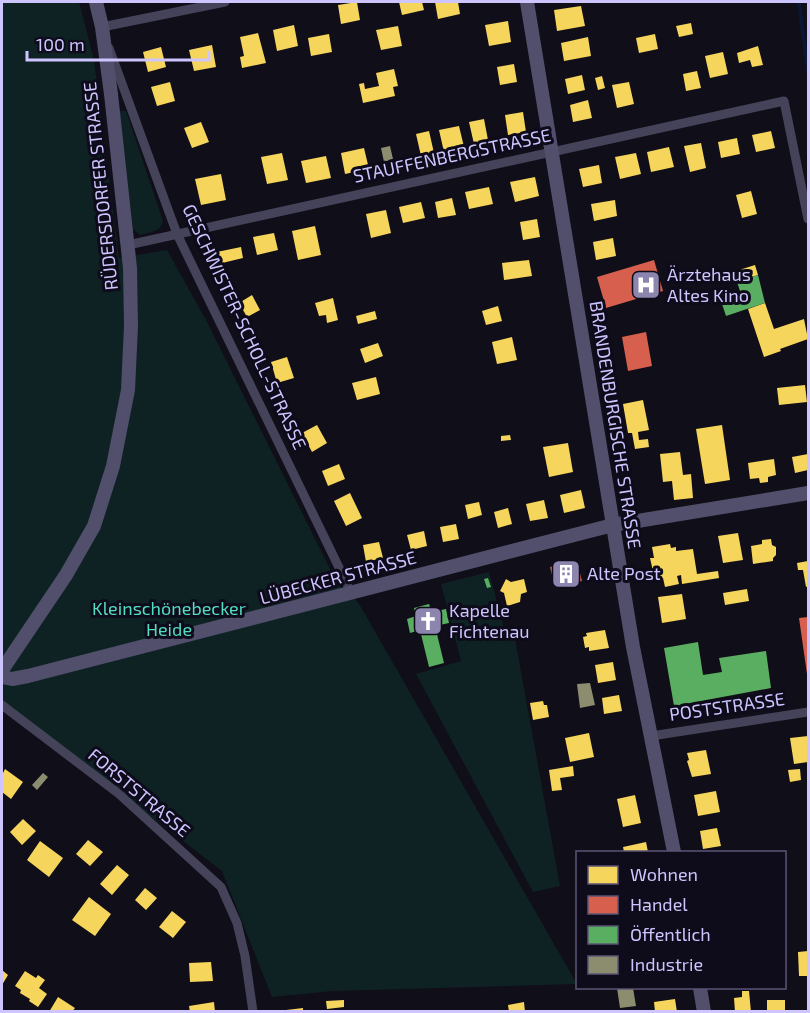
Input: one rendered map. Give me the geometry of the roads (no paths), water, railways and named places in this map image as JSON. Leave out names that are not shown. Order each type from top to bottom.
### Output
[{"type":"street","name":"GESCHWISTER-SCHOLL-STRASSE","points":[[96,2],[102,27],[177,234],[350,594]]},
{"type":"street","points":[[102,27],[225,2]]},
{"type":"street","name":"BRANDENBURGISCHE STRASSE","points":[[527,2],[633,647],[674,851]]},
{"type":"street","name":"RÜDERSDORFER STRASSE","points":[[2,670],[94,526],[115,456],[128,390],[131,326],[129,245],[102,27]]},
{"type":"street","name":"STAUFFENBERGSTRASSE","points":[[129,245],[143,244],[177,234],[784,101],[808,219]]},
{"type":"street","name":"LÜBECKER STRASSE","points":[[2,677],[12,679],[28,676],[613,525],[808,493]]},
{"type":"street","name":"FORSTSTRASSE","points":[[2,705],[119,794],[221,887],[237,923],[245,956],[253,1011]]},
{"type":"street","name":"POSTSTRASSE","points":[[651,736],[808,712]]},
{"type":"street","points":[[700,989],[704,1011]]},
{"type":"waterway","points":[[799,2],[808,72]]},
{"type":"place","name":"Ärztehaus Altes Kino","points":[[646,285]]},
{"type":"place","name":"Alte Post","points":[[566,574]]},
{"type":"place","name":"Kapelle Fichtenau","points":[[428,621]]},
{"type":"park label","name":"Kleinschönebecker Heide","points":[[169,619]]}]
